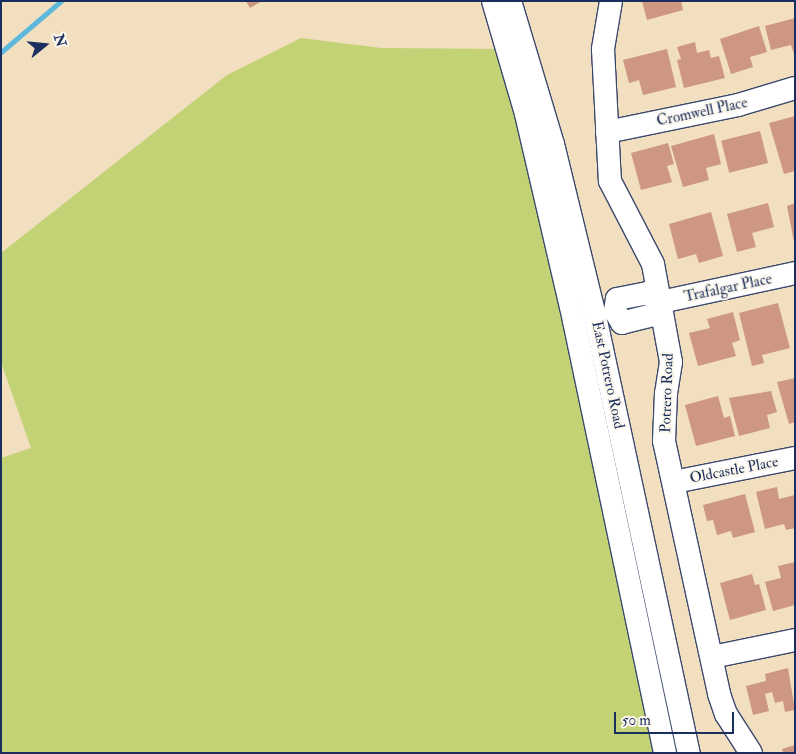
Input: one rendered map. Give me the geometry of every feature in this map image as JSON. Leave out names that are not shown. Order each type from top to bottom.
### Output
[{"type":"street","name":"East Potrero Road","points":[[493,1],[526,114],[595,316],[665,753]]},
{"type":"street","name":"East Potrero Road","points":[[510,1],[553,144],[595,316],[689,753]]},
{"type":"street","name":"Potrero Road","points":[[610,1],[603,49],[610,181],[653,264],[671,362],[666,393],[664,441],[719,694],[726,714],[751,753]]},
{"type":"street","name":"Cromwell Place","points":[[607,132],[738,105],[795,88]]},
{"type":"street","name":"Trafalgar Place","points":[[661,302],[795,273]]},
{"type":"street","points":[[595,316],[617,299],[647,293],[661,302]]},
{"type":"street","name":"Oldcastle Place","points":[[674,482],[795,458]]},
{"type":"street","points":[[712,657],[795,640]]},
{"type":"green space","points":[[301,38],[381,48],[506,49],[665,753],[1,753],[1,458],[31,448],[1,362],[1,253],[227,75]]},
{"type":"building","points":[[246,1],[262,1],[250,8]]},
{"type":"building","points":[[642,1],[681,1],[683,10],[647,20]]},
{"type":"building","points":[[795,18],[795,57],[791,45],[771,50],[765,26]]},
{"type":"building","points":[[759,26],[767,52],[750,57],[753,67],[731,74],[720,39]]},
{"type":"building","points":[[695,42],[697,53],[709,50],[711,58],[719,56],[725,78],[684,88],[677,60],[681,59],[677,47]]},
{"type":"building","points":[[667,49],[676,87],[643,95],[639,80],[629,83],[623,60]]},
{"type":"building","points":[[795,116],[795,171],[784,174],[769,123]]},
{"type":"building","points":[[760,131],[768,163],[729,173],[721,141]]},
{"type":"building","points":[[714,134],[721,164],[706,168],[709,180],[683,187],[671,146]]},
{"type":"building","points":[[668,143],[674,164],[667,166],[672,182],[641,190],[631,153]]},
{"type":"building","points":[[768,203],[774,227],[752,233],[756,247],[737,252],[727,214]]},
{"type":"building","points":[[795,203],[795,242],[794,242],[787,206]]},
{"type":"building","points":[[711,212],[723,256],[699,263],[696,254],[678,259],[669,224]]},
{"type":"building","points":[[778,303],[790,348],[762,355],[764,363],[752,366],[739,313]]},
{"type":"building","points":[[733,312],[740,340],[732,343],[736,356],[698,366],[689,333],[710,328],[707,319]]},
{"type":"building","points":[[795,378],[795,422],[789,424],[777,382]]},
{"type":"building","points":[[771,391],[777,412],[767,415],[770,428],[739,436],[729,398]]},
{"type":"building","points":[[718,396],[724,418],[730,416],[735,436],[696,446],[685,405]]},
{"type":"building","points":[[777,487],[779,499],[795,495],[795,528],[786,530],[784,524],[765,529],[756,492]]},
{"type":"building","points":[[745,494],[755,532],[733,538],[731,531],[717,535],[713,520],[707,521],[703,505]]},
{"type":"building","points":[[795,562],[795,605],[773,611],[765,582],[781,578],[778,566]]},
{"type":"building","points":[[752,574],[755,585],[759,584],[766,610],[730,620],[720,583]]},
{"type":"building","points":[[788,668],[795,710],[785,712],[783,701],[775,703],[772,692],[765,694],[769,711],[753,715],[746,686],[766,681],[765,674]]},
{"type":"building","points":[[795,745],[795,753],[783,753],[782,749]]},
{"type":"waterway","points":[[1,52],[61,1]]}]
